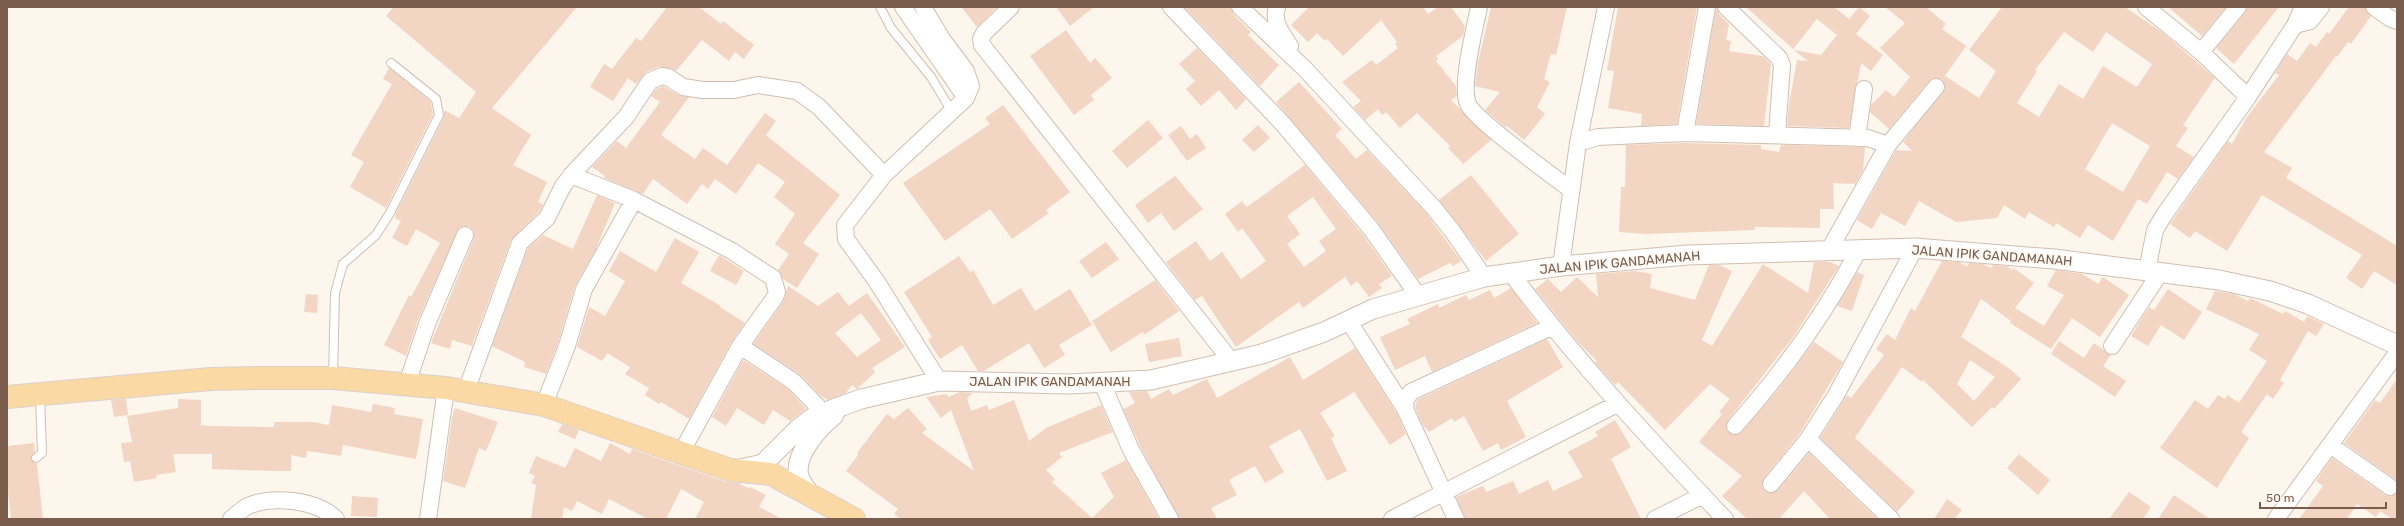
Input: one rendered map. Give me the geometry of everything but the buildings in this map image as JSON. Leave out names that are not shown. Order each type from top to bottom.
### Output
[{"type":"main road","points":[[7,397],[212,379],[333,378],[456,389],[544,404],[682,451],[730,470],[771,474],[854,519]]},
{"type":"street","points":[[903,7],[966,98]]},
{"type":"street","points":[[923,7],[942,39],[966,71],[971,86],[966,98],[951,110],[884,176],[845,225],[846,239],[878,282],[939,381]]},
{"type":"street","points":[[1011,7],[984,33],[981,39],[982,45],[1232,362]]},
{"type":"street","points":[[1171,7],[1283,124],[1371,229],[1419,297]]},
{"type":"street","points":[[1240,7],[1305,69],[1433,207],[1484,277]]},
{"type":"street","points":[[1277,7],[1274,19],[1305,69]]},
{"type":"street","points":[[1479,7],[1465,86],[1467,103],[1470,109],[1486,123],[1567,186]]},
{"type":"street","points":[[1556,266],[1567,186],[1578,143],[1606,7]]},
{"type":"street","points":[[1685,133],[1707,7]]},
{"type":"street","points":[[1726,7],[1779,58],[1782,65],[1777,134]]},
{"type":"street","points":[[2201,52],[2238,7]]},
{"type":"street","points":[[2112,346],[2154,272],[2151,246],[2161,220],[2248,97],[2301,14],[2321,7]]},
{"type":"street","points":[[2374,7],[2391,19],[2397,21]]},
{"type":"street","points":[[2153,9],[2248,97]]},
{"type":"street","points":[[428,519],[456,389],[520,243],[547,218],[563,186],[626,117],[650,81],[662,76],[673,79],[683,87],[703,90],[734,90],[758,85],[797,91],[819,107],[884,176]]},
{"type":"street","points":[[1828,252],[1888,146],[1936,87]]},
{"type":"street","points":[[1857,138],[1864,89]]},
{"type":"street","points":[[1578,143],[1598,137],[1685,133],[1777,134],[1868,138],[1888,146]]},
{"type":"street","points":[[572,175],[634,200],[732,251],[773,278],[777,292],[775,297],[740,346],[682,451]]},
{"type":"street","points":[[544,404],[567,346],[584,289],[634,200]]},
{"type":"street","points":[[407,384],[426,324],[465,235]]},
{"type":"street","points":[[1771,484],[1808,439],[1836,395],[1915,248]]},
{"type":"street","name":"JALAN IPIK GANDAMANAH","points":[[730,470],[763,464],[798,429],[849,403],[939,381],[1102,383],[1151,380],[1232,362],[1282,348],[1374,309],[1484,277],[1556,266],[1688,255],[1828,252],[1915,248],[2054,259],[2219,280],[2270,291],[2308,304],[2397,345]]},
{"type":"street","points":[[1735,426],[1763,394],[1796,350],[1840,284],[1858,251]]},
{"type":"street","points":[[1510,272],[1551,327],[1617,404],[1725,519]]},
{"type":"street","points":[[1348,320],[1405,409],[1456,519]]},
{"type":"street","points":[[1405,409],[1406,399],[1411,392],[1551,327]]},
{"type":"street","points":[[740,346],[794,382],[827,415]]},
{"type":"street","points":[[2276,519],[2397,352]]},
{"type":"street","points":[[1102,383],[1131,450],[1170,519]]},
{"type":"street","points":[[1392,519],[1617,404]]},
{"type":"street","name":"JALAN IPIK GANDAMANAH","points":[[813,498],[803,485],[799,470],[808,444],[827,415]]},
{"type":"street","points":[[1808,439],[1891,519]]},
{"type":"street","points":[[2330,445],[2390,487]]},
{"type":"street","points":[[1655,519],[1703,495]]},
{"type":"street","points":[[231,519],[248,506],[266,501],[300,502],[313,505],[327,511],[336,519]]},
{"type":"lane","points":[[880,7],[891,28],[931,77],[951,110]]},
{"type":"lane","points":[[333,378],[335,293],[343,264],[376,235],[390,214],[439,115],[436,99],[391,64]]},
{"type":"lane","points":[[36,458],[42,453],[40,393]]}]
